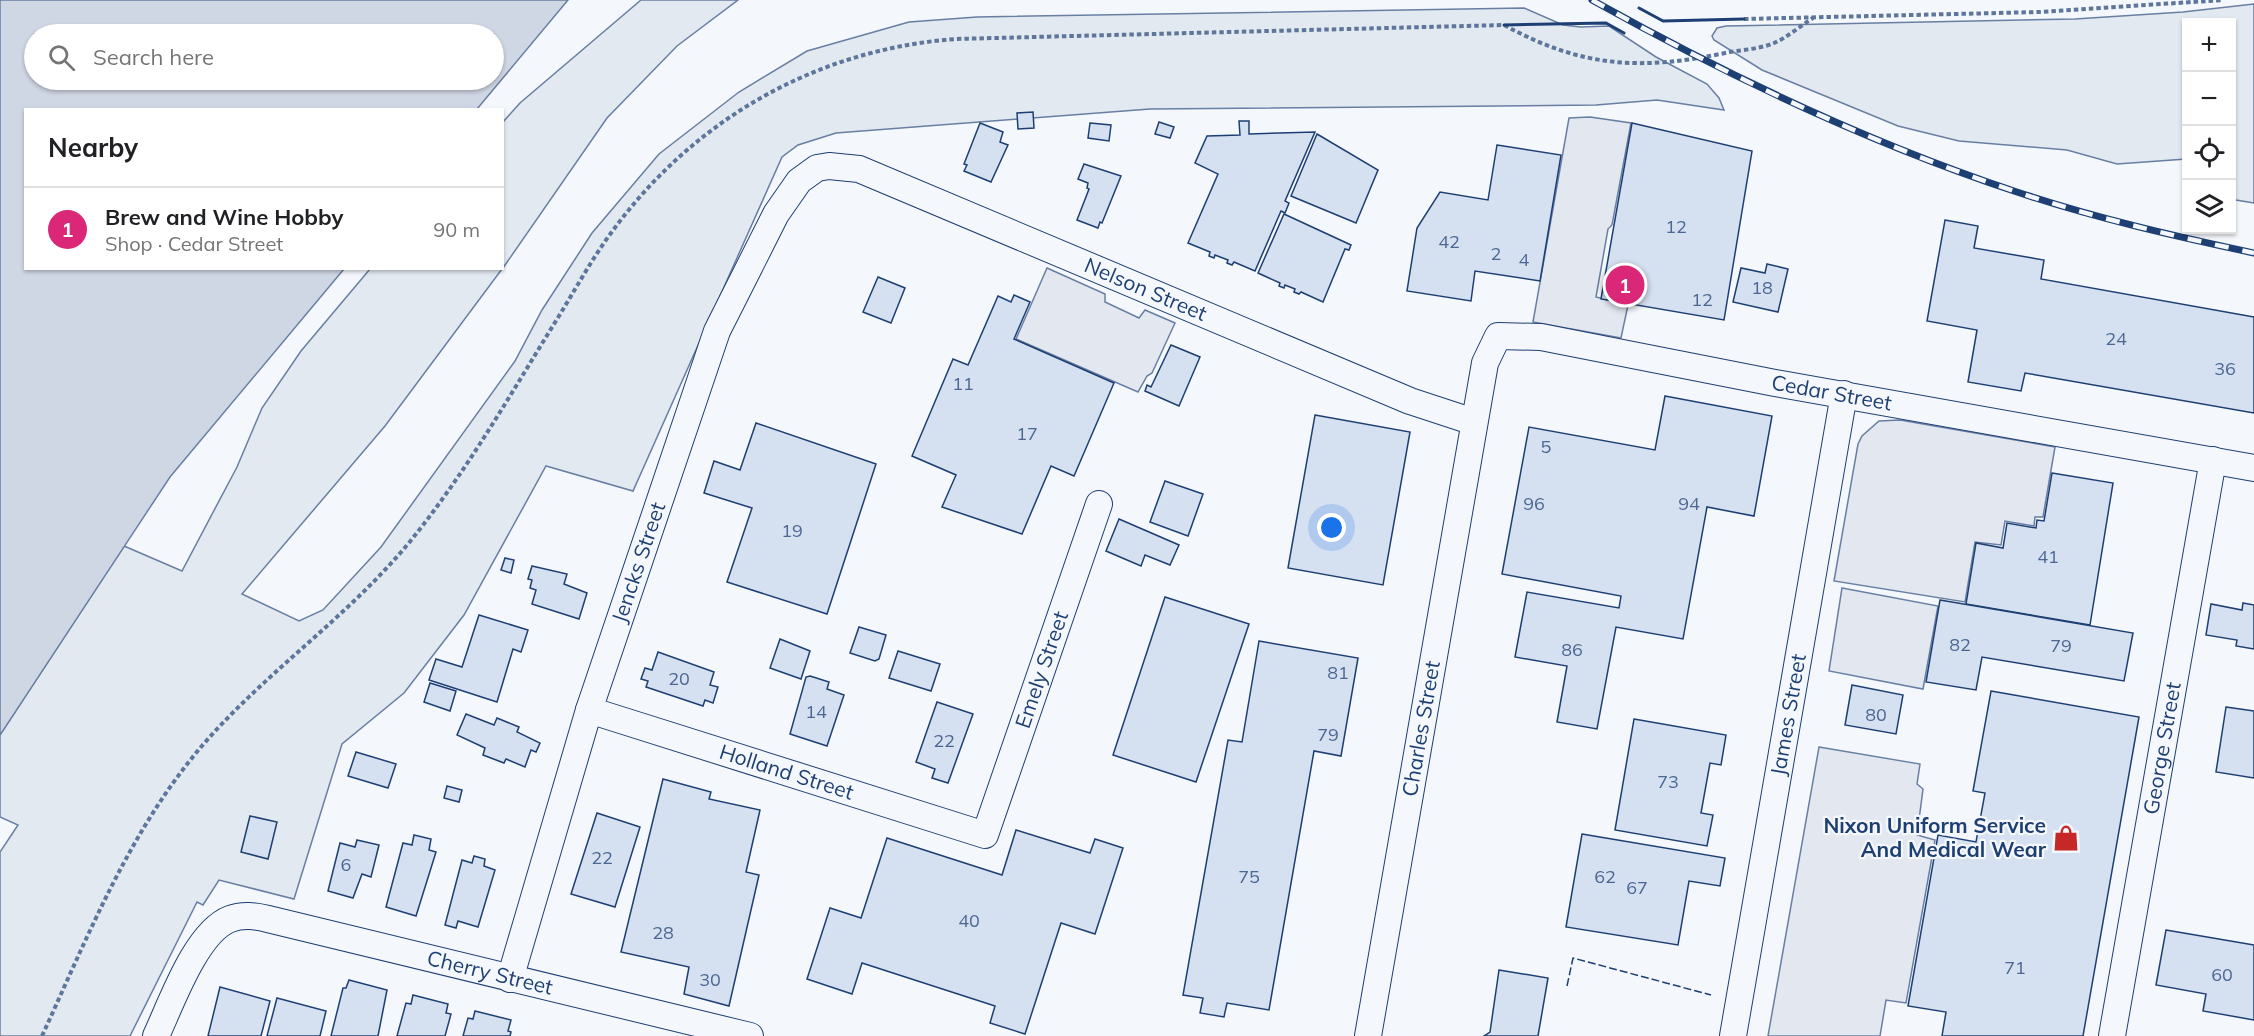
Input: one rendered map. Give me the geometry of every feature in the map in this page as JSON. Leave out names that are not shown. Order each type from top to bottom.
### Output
[{"type":"street","name":"Nelson Street","points":[[817,168],[838,165],[859,169],[1410,401],[1474,422]]},
{"type":"street","name":"Jencks Street","points":[[510,979],[589,710],[717,331],[789,193],[799,181],[817,168]]},
{"type":"street","name":"Cedar Street","points":[[1474,422],[1485,363],[1498,336],[1542,337],[2254,468]]},
{"type":"street","name":"James Street","points":[[1733,1036],[1844,394]]},
{"type":"street","name":"Charles Street","points":[[1368,1036],[1474,422]]},
{"type":"street","name":"George Street","points":[[2112,1036],[2212,460]]},
{"type":"street","name":"Emely Street","points":[[985,835],[1099,504]]},
{"type":"street","name":"Holland Street","points":[[589,710],[985,835]]},
{"type":"street","name":"Cherry Street","points":[[156,1036],[200,947],[219,925],[242,916],[267,919],[750,1036]]},
{"type":"path","points":[[1744,19],[2039,12],[2223,0]]},
{"type":"path","points":[[42,1036],[122,865],[176,778],[245,701],[356,600],[395,560],[462,471],[620,221],[666,168],[734,113],[767,92],[819,70],[878,52],[930,41],[969,38],[1504,25],[1533,41],[1573,56],[1635,65],[1701,58],[1774,43],[1813,18]]},
{"type":"shaded area","points":[[0,0],[568,0],[504,77],[504,24],[24,24],[24,90],[493,90],[478,108],[24,108],[24,270],[343,270],[170,477],[0,735]]},
{"type":"shaded area","points":[[641,0],[738,0],[677,46],[607,118],[504,267],[504,121],[520,103]]},
{"type":"shaded area","points":[[2254,4],[2254,203],[2236,200],[2236,18],[2182,18],[2182,159],[2117,164],[2067,150],[1959,141],[1898,126],[1762,70],[1714,40],[1712,36],[1717,28],[1726,26],[2075,19],[2183,12]]},
{"type":"shaded area","points":[[1524,8],[1563,25],[1609,26],[1656,57],[1707,84],[1719,98],[1724,110],[1657,100],[1596,105],[1150,109],[836,133],[798,145],[782,157],[633,491],[546,466],[464,615],[404,693],[342,744],[294,899],[219,880],[203,905],[197,902],[130,1036],[0,1036],[0,852],[18,825],[0,817],[0,735],[124,546],[182,571],[237,467],[262,408],[301,351],[369,270],[501,270],[385,426],[242,594],[299,621],[323,610],[381,547],[515,361],[542,310],[592,233],[659,154],[739,92],[807,51],[909,22],[977,17]]},
{"type":"shaded area","points":[[1590,117],[1631,123],[1596,297],[1628,305],[1621,338],[1533,322],[1569,118]]},
{"type":"shaded area","points":[[1047,268],[1105,294],[1105,302],[1139,318],[1145,310],[1175,323],[1152,373],[1147,376],[1138,392],[1016,339]]},
{"type":"shaded area","points":[[1900,420],[2055,447],[2043,517],[2035,517],[2034,526],[2005,521],[2001,545],[1975,542],[1965,602],[1834,581],[1858,444],[1862,436],[1879,421]]},
{"type":"shaded area","points":[[1842,588],[1938,606],[1923,689],[1829,671]]},
{"type":"shaded area","points":[[1819,747],[1920,764],[1917,784],[1923,789],[1917,835],[1935,840],[1906,1003],[1886,1000],[1880,1036],[1768,1036]]},
{"type":"building","points":[[1033,112],[1034,128],[1018,129],[1017,113]]},
{"type":"building","points":[[1239,121],[1249,121],[1249,134],[1315,132],[1285,201],[1289,203],[1285,213],[1281,211],[1255,271],[1234,262],[1232,265],[1227,263],[1228,260],[1215,255],[1214,258],[1209,256],[1210,252],[1188,243],[1218,174],[1195,163],[1207,136],[1240,135]]},
{"type":"building","points":[[1159,122],[1174,127],[1170,138],[1155,134]]},
{"type":"building","points":[[980,123],[1003,132],[1000,142],[1008,145],[991,182],[964,171],[967,165],[964,164]]},
{"type":"building","points":[[1090,123],[1111,125],[1109,141],[1088,138]]},
{"type":"building","points":[[1632,123],[1752,151],[1724,320],[1601,299]]},
{"type":"building","points":[[1317,134],[1378,170],[1356,223],[1291,196]]},
{"type":"building","points":[[1497,145],[1561,155],[1540,281],[1475,271],[1471,301],[1407,291],[1417,228],[1440,192],[1488,200]]},
{"type":"building","points":[[1084,164],[1121,176],[1098,228],[1077,220],[1089,189],[1087,188],[1088,183],[1078,179]]},
{"type":"building","points":[[1284,214],[1351,245],[1349,250],[1345,249],[1323,302],[1301,292],[1299,294],[1294,292],[1295,289],[1285,285],[1284,288],[1279,286],[1280,283],[1258,273]]},
{"type":"building","points":[[1945,220],[1978,226],[1974,248],[2044,260],[2041,279],[2254,317],[2254,413],[2025,373],[2021,391],[1968,382],[1977,330],[1927,321]]},
{"type":"building","points":[[1767,264],[1788,269],[1778,312],[1733,302],[1741,268],[1765,273]]},
{"type":"building","points":[[878,277],[905,288],[891,323],[863,312]]},
{"type":"building","points":[[1014,295],[1030,302],[1014,339],[1114,383],[1074,476],[1051,466],[1022,534],[942,507],[956,475],[912,456],[953,359],[968,365],[998,296],[1011,302]]},
{"type":"building","points":[[1171,345],[1200,357],[1179,406],[1145,391],[1147,385],[1151,387]]},
{"type":"building","points":[[1665,396],[1772,416],[1754,516],[1707,507],[1683,639],[1616,627],[1597,729],[1557,722],[1567,666],[1515,657],[1527,592],[1619,608],[1621,596],[1502,574],[1529,427],[1655,450]]},
{"type":"building","points":[[1315,415],[1410,432],[1383,585],[1288,568]]},
{"type":"building","points":[[756,423],[876,464],[827,614],[727,582],[752,508],[704,493],[714,461],[740,470]]},
{"type":"building","points":[[2052,473],[2113,483],[2090,625],[1966,604],[1976,543],[2003,548],[2007,523],[2036,528],[2037,520],[2044,521]]},
{"type":"building","points":[[1165,481],[1203,494],[1188,536],[1150,522]]},
{"type":"building","points":[[1119,519],[1179,545],[1170,565],[1145,555],[1141,566],[1106,551]]},
{"type":"building","points":[[505,558],[514,560],[511,573],[501,570]]},
{"type":"building","points":[[532,566],[567,574],[564,584],[587,593],[579,619],[532,604],[536,590],[530,588],[532,580],[528,579]]},
{"type":"building","points":[[1165,597],[1249,624],[1196,782],[1113,755]]},
{"type":"building","points":[[1940,600],[2133,633],[2124,681],[1982,657],[1976,690],[1926,682]]},
{"type":"building","points":[[2243,603],[2254,605],[2254,649],[2236,646],[2237,640],[2206,635],[2211,604],[2242,610]]},
{"type":"building","points":[[479,615],[528,630],[521,652],[513,649],[497,702],[429,680],[436,659],[462,667]]},
{"type":"building","points":[[859,627],[886,635],[879,659],[875,661],[850,653]]},
{"type":"building","points":[[780,639],[810,651],[801,679],[770,668]]},
{"type":"building","points":[[1259,641],[1358,658],[1341,756],[1314,751],[1269,1010],[1227,1003],[1224,1017],[1200,1013],[1203,998],[1183,995],[1228,740],[1242,742]]},
{"type":"building","points":[[898,651],[940,664],[931,691],[889,678]]},
{"type":"building","points":[[658,652],[714,672],[710,685],[718,687],[713,703],[705,700],[703,706],[646,687],[648,681],[641,679],[645,668],[652,670]]},
{"type":"building","points":[[810,676],[829,682],[827,689],[844,695],[827,746],[790,734],[806,677]]},
{"type":"building","points":[[430,683],[456,691],[450,711],[424,702]]},
{"type":"building","points":[[1852,685],[1903,695],[1896,734],[1845,725]]},
{"type":"building","points":[[1991,691],[2139,717],[2083,1036],[1942,1036],[1946,1012],[1908,1006],[1938,835],[1976,842],[1985,793],[1973,791]]},
{"type":"building","points":[[937,702],[973,714],[948,783],[932,778],[935,769],[916,762]]},
{"type":"building","points":[[2226,707],[2254,711],[2254,778],[2216,772]]},
{"type":"building","points":[[466,714],[494,725],[497,718],[519,727],[517,732],[540,743],[536,752],[531,750],[525,767],[506,759],[504,763],[483,755],[485,748],[457,735]]},
{"type":"building","points":[[1634,719],[1726,735],[1721,765],[1710,763],[1701,813],[1713,815],[1707,846],[1615,830]]},
{"type":"building","points":[[356,752],[396,764],[388,788],[348,776]]},
{"type":"building","points":[[663,779],[711,792],[709,799],[760,810],[746,872],[759,875],[729,1006],[684,994],[689,967],[621,952]]},
{"type":"building","points":[[447,786],[462,790],[459,802],[444,798]]},
{"type":"building","points":[[597,813],[640,827],[615,907],[571,894]]},
{"type":"building","points":[[250,816],[277,822],[268,859],[241,852]]},
{"type":"building","points":[[1016,830],[1090,853],[1095,839],[1123,848],[1095,934],[1061,923],[1025,1034],[990,1023],[995,1006],[862,963],[852,994],[807,979],[830,908],[861,918],[887,838],[1002,875]]},
{"type":"building","points":[[1582,834],[1725,858],[1720,886],[1689,881],[1678,945],[1566,927]]},
{"type":"building","points":[[414,835],[431,839],[429,850],[436,852],[416,916],[386,907],[403,843],[412,845]]},
{"type":"building","points":[[357,840],[379,845],[371,877],[362,874],[353,898],[328,891],[340,843],[355,847]]},
{"type":"building","points":[[474,856],[485,859],[484,866],[495,870],[478,927],[458,921],[456,928],[445,925],[462,860],[472,863]]},
{"type":"building","points":[[2166,930],[2254,945],[2254,1020],[2203,1011],[2206,994],[2156,985]]},
{"type":"building","points":[[1499,970],[1548,978],[1538,1036],[1484,1036],[1490,1032]]},
{"type":"building","points":[[349,980],[387,990],[378,1036],[331,1036],[343,988],[346,988]]},
{"type":"building","points":[[220,987],[270,1001],[261,1036],[208,1036]]},
{"type":"building","points":[[413,995],[448,1004],[446,1013],[451,1014],[445,1036],[397,1036],[406,1003],[411,1004]]},
{"type":"building","points":[[277,998],[326,1011],[320,1036],[267,1036]]},
{"type":"building","points":[[475,1011],[511,1020],[508,1031],[511,1032],[510,1036],[463,1036],[468,1018],[473,1019]]},
{"type":"railway","points":[[1592,0],[1747,81],[1907,152],[2017,192],[2076,210],[2254,253]]},
{"type":"fence","points":[[1567,986],[1573,958],[1711,995]]},
{"type":"wall","points":[[1639,8],[1663,21],[1744,19]]},
{"type":"wall","points":[[1504,25],[1606,23],[1624,33]]},
{"type":"place","name":"Brew and Wine Hobby","points":[[1625,285]]},
{"type":"place","name":"Nixon Uniform Service And Medical Wear","points":[[2066,838]]}]
